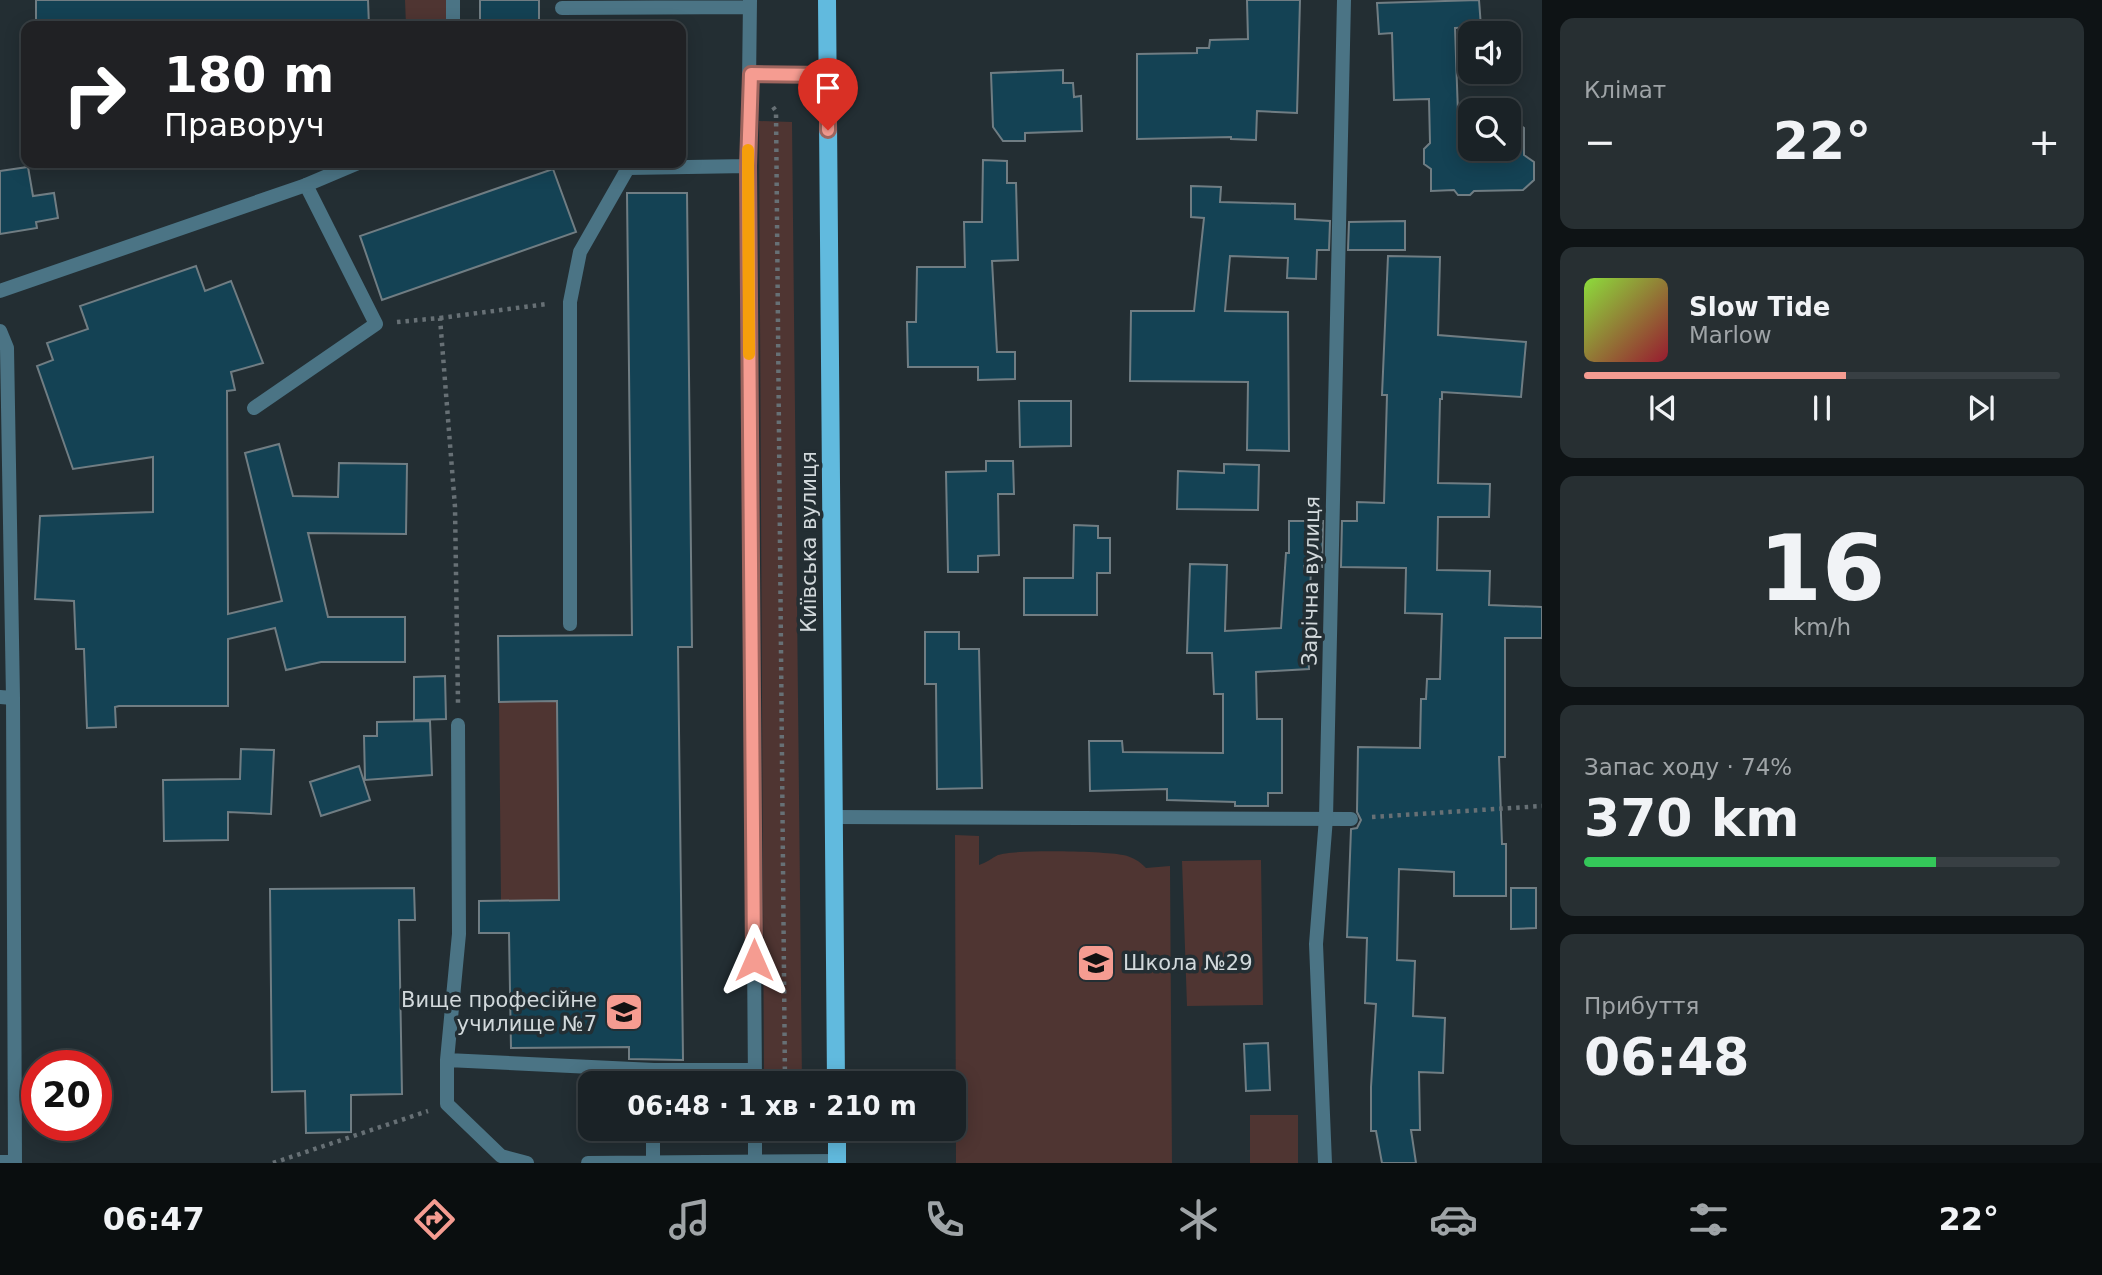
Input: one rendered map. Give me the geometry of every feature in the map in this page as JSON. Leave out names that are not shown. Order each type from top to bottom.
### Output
[{"type":"main road","name":"Київська вулиця","points":[[827,0],[836,1071]]},
{"type":"main road","points":[[837,1141],[837,1162]]},
{"type":"street","points":[[453,0],[453,21]]},
{"type":"street","name":"Зарічна вулиця","points":[[1325,1163],[1316,944],[1326,818],[1344,0]]},
{"type":"street","points":[[562,8],[750,3],[748,166],[755,1071]]},
{"type":"street","points":[[751,74],[828,75]]},
{"type":"street","points":[[686,167],[748,166]]},
{"type":"street","points":[[0,291],[306,185],[346,168]]},
{"type":"street","points":[[570,624],[570,302],[580,252],[628,168]]},
{"type":"street","points":[[254,408],[376,324],[306,185]]},
{"type":"street","points":[[0,331],[7,348],[10,1162]]},
{"type":"street","points":[[458,724],[459,934],[447,1060],[447,1104],[501,1157],[527,1163]]},
{"type":"street","points":[[834,817],[1351,819]]},
{"type":"street","points":[[447,1060],[581,1071]]},
{"type":"street","points":[[653,1141],[653,1162]]},
{"type":"street","points":[[755,1141],[755,1163]]},
{"type":"street","points":[[588,1163],[837,1162]]},
{"type":"path","points":[[751,74],[776,111],[785,1071]]},
{"type":"path","points":[[376,324],[570,302]]},
{"type":"path","points":[[440,318],[454,507],[458,724]]},
{"type":"path","points":[[1351,819],[1542,806]]},
{"type":"path","points":[[273,1163],[447,1104]]},
{"type":"shaded area","points":[[405,0],[449,0],[449,21],[406,21]]},
{"type":"shaded area","points":[[759,121],[792,122],[802,1071],[764,1071]]},
{"type":"shaded area","points":[[557,701],[559,900],[501,900],[499,702]]},
{"type":"shaded area","points":[[955,835],[979,836],[979,865],[1007,853],[1060,851],[1123,855],[1146,868],[1170,866],[1172,1163],[956,1163],[956,1141],[966,1141],[966,1071],[956,1071]]},
{"type":"shaded area","points":[[1261,860],[1263,1005],[1187,1006],[1182,861]]},
{"type":"shaded area","points":[[1250,1115],[1298,1115],[1298,1163],[1250,1163]]},
{"type":"building","points":[[36,0],[368,0],[369,21],[36,21]]},
{"type":"building","points":[[480,0],[539,0],[539,21],[480,21]]},
{"type":"building","points":[[1247,0],[1300,0],[1297,113],[1257,111],[1256,140],[1231,137],[1137,139],[1137,54],[1197,53],[1197,48],[1209,48],[1210,40],[1248,39]]},
{"type":"building","points":[[1479,0],[1481,21],[1458,21],[1458,28],[1455,28],[1458,161],[1521,161],[1521,126],[1524,128],[1524,155],[1534,162],[1534,180],[1523,190],[1474,191],[1470,195],[1458,195],[1454,190],[1431,191],[1431,169],[1424,164],[1424,149],[1430,143],[1429,99],[1394,100],[1392,33],[1379,34],[1377,3]]},
{"type":"building","points":[[1063,70],[1063,83],[1073,83],[1074,97],[1081,96],[1082,131],[1025,133],[1025,141],[1003,141],[993,127],[991,73]]},
{"type":"building","points":[[983,160],[1007,161],[1007,183],[1016,183],[1018,260],[992,261],[997,352],[1015,352],[1015,379],[978,380],[978,367],[908,367],[907,322],[916,322],[917,267],[965,267],[964,222],[982,222]]},
{"type":"building","points":[[28,168],[33,196],[54,193],[58,218],[36,222],[37,228],[0,234],[0,171]]},
{"type":"building","points":[[553,169],[576,232],[382,300],[360,236]]},
{"type":"building","points":[[1191,186],[1221,187],[1220,202],[1295,204],[1295,219],[1330,221],[1329,250],[1317,250],[1316,279],[1287,278],[1288,258],[1230,256],[1225,311],[1288,312],[1289,451],[1247,450],[1248,382],[1130,381],[1131,311],[1194,311],[1204,218],[1191,217]]},
{"type":"building","points":[[627,193],[687,193],[692,647],[678,647],[683,1060],[629,1059],[629,1047],[511,1048],[509,933],[479,933],[479,901],[559,900],[557,701],[499,702],[498,636],[632,635]]},
{"type":"building","points":[[1405,221],[1405,250],[1348,250],[1349,222]]},
{"type":"building","points":[[1388,256],[1440,257],[1438,335],[1526,342],[1521,397],[1442,392],[1438,483],[1490,484],[1489,517],[1438,517],[1437,570],[1490,571],[1489,605],[1542,607],[1542,638],[1505,638],[1505,757],[1499,757],[1502,844],[1506,844],[1506,896],[1454,896],[1454,872],[1399,869],[1397,960],[1415,961],[1413,1016],[1445,1018],[1443,1073],[1419,1072],[1420,1130],[1411,1130],[1416,1163],[1382,1163],[1376,1131],[1371,1131],[1376,1004],[1365,1003],[1367,938],[1347,937],[1351,829],[1357,828],[1361,820],[1357,812],[1358,747],[1420,748],[1421,699],[1426,699],[1427,679],[1440,679],[1442,614],[1405,613],[1406,568],[1341,567],[1342,521],[1357,521],[1357,502],[1384,503],[1387,395],[1382,395]]},
{"type":"building","points":[[196,266],[205,291],[231,281],[263,363],[231,372],[235,390],[227,391],[228,614],[282,601],[245,453],[279,444],[293,496],[338,497],[339,463],[407,464],[406,534],[308,533],[328,617],[405,617],[405,662],[321,662],[286,670],[275,628],[228,639],[228,706],[119,706],[115,707],[116,727],[87,728],[84,649],[76,649],[74,601],[35,599],[40,516],[153,512],[153,457],[73,469],[37,366],[53,360],[47,343],[88,329],[80,306]]},
{"type":"building","points":[[1019,401],[1071,401],[1071,446],[1020,447]]},
{"type":"building","points":[[986,461],[1013,461],[1014,494],[998,494],[999,555],[978,556],[978,572],[948,572],[946,472],[986,471]]},
{"type":"building","points":[[1224,464],[1259,465],[1258,510],[1177,509],[1178,471],[1224,473]]},
{"type":"building","points":[[1289,521],[1323,521],[1322,567],[1304,566],[1304,569],[1311,570],[1309,612],[1306,612],[1309,669],[1256,672],[1257,719],[1282,719],[1282,793],[1268,793],[1268,806],[1235,806],[1235,802],[1167,800],[1167,789],[1090,791],[1089,741],[1122,741],[1123,752],[1223,753],[1223,694],[1214,694],[1212,653],[1187,653],[1190,564],[1227,565],[1225,631],[1281,628],[1286,553],[1289,553]]},
{"type":"building","points":[[1074,525],[1098,526],[1098,538],[1110,538],[1110,573],[1097,573],[1097,615],[1024,615],[1024,578],[1073,578]]},
{"type":"building","points":[[925,632],[959,632],[959,649],[979,649],[982,788],[937,789],[936,684],[925,684]]},
{"type":"building","points":[[445,676],[446,719],[414,720],[414,677]]},
{"type":"building","points":[[430,721],[432,775],[365,780],[364,736],[377,736],[377,722]]},
{"type":"building","points":[[241,749],[274,750],[271,814],[228,812],[228,840],[164,841],[163,780],[240,779]]},
{"type":"building","points":[[359,766],[370,800],[321,816],[310,782]]},
{"type":"building","points":[[414,888],[415,920],[399,920],[402,1094],[351,1095],[351,1132],[306,1133],[305,1091],[272,1092],[270,889]]},
{"type":"building","points":[[1511,888],[1536,888],[1536,928],[1511,929]]},
{"type":"building","points":[[1268,1043],[1270,1090],[1246,1091],[1244,1044]]},
{"type":"slow traffic","points":[[748,150],[749,354]]},
{"type":"place","name":"Школа №29","points":[[1096,963]]},
{"type":"place","name":"Вище професійне училище №7","points":[[624,1012]]},
{"type":"route","points":[[754,960],[748,166],[751,74],[828,75],[828,130]]}]
